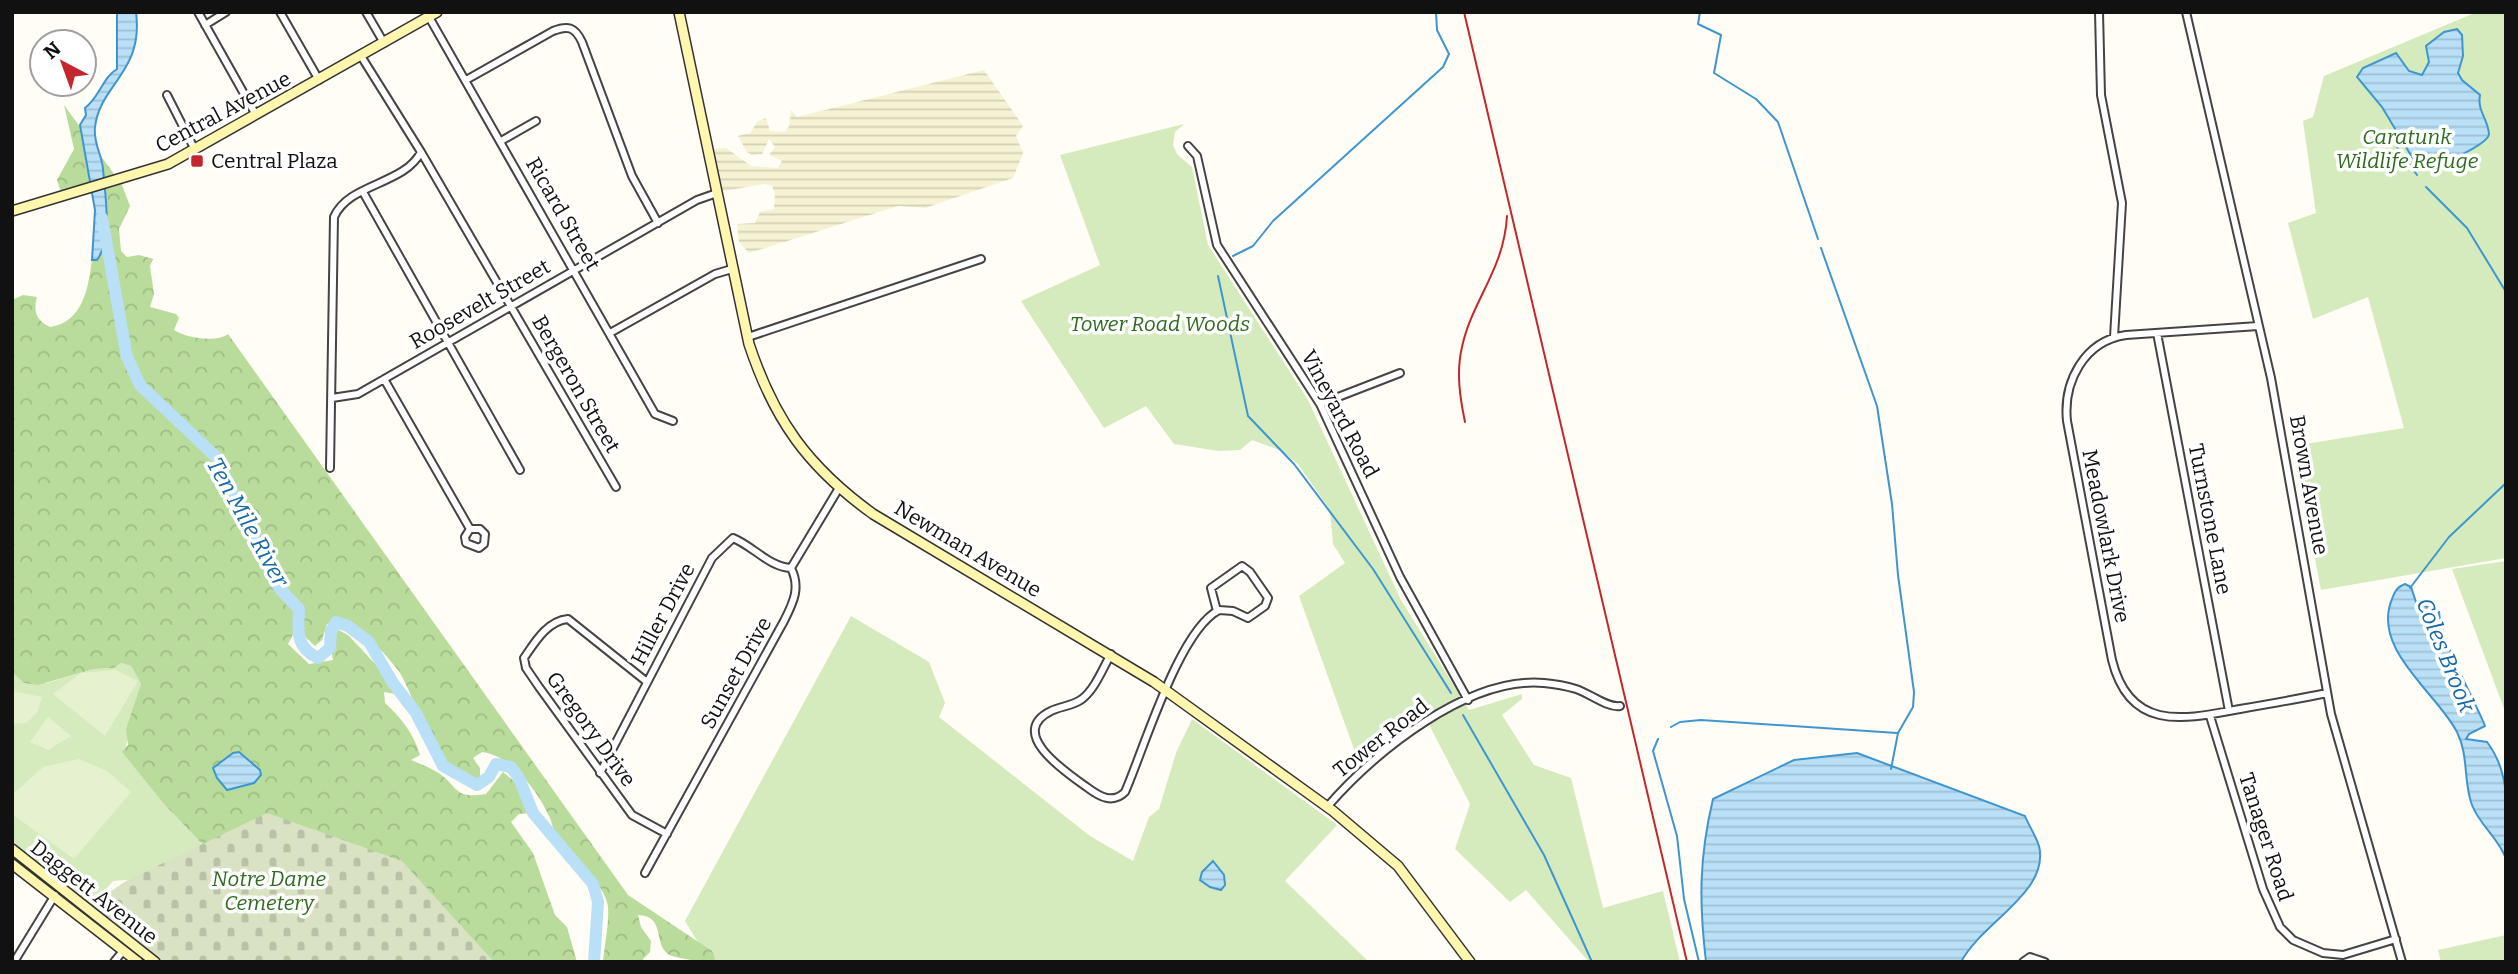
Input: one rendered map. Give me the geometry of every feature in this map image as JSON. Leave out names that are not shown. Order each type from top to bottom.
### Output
[{"type":"main road","name":"Newman Avenue","points":[[679,12],[748,337],[761,381],[797,444],[839,488],[873,514],[1111,654],[1327,807],[1398,866],[1470,962]]},
{"type":"main road","name":"Central Avenue","points":[[12,211],[168,164],[433,15]]},
{"type":"main road","name":"Daggett Avenue","points":[[12,849],[155,962]]},
{"type":"main road","name":"Daggett Avenue","points":[[12,864],[138,962]]},
{"type":"street","points":[[198,12],[256,116]]},
{"type":"street","points":[[205,24],[226,12]]},
{"type":"street","points":[[281,12],[319,80]]},
{"type":"street","points":[[366,12],[384,43]]},
{"type":"street","points":[[2099,12],[2101,95],[2122,203],[2114,337],[2258,326]]},
{"type":"street","name":"Brown Avenue","points":[[2186,12],[2284,446],[2326,693],[2402,962]]},
{"type":"street","name":"Ricard Street","points":[[433,15],[466,80],[655,414],[673,421]]},
{"type":"street","points":[[466,80],[553,31],[567,27],[573,29],[582,42],[632,176],[658,223]]},
{"type":"street","name":"Bergeron Street","points":[[360,56],[421,152],[616,487]]},
{"type":"street","points":[[167,95],[195,150]]},
{"type":"street","points":[[501,141],[536,121]]},
{"type":"street","name":"Vineyard Road","points":[[1188,146],[1198,156],[1217,245],[1320,404],[1400,577],[1468,700]]},
{"type":"street","points":[[330,468],[333,223],[338,209],[410,165],[421,152]]},
{"type":"street","points":[[363,192],[520,470]]},
{"type":"street","name":"Roosevelt Street","points":[[332,398],[350,397],[384,379],[658,223],[717,193]]},
{"type":"street","points":[[748,337],[981,259]]},
{"type":"street","points":[[610,333],[715,274],[732,269]]},
{"type":"street","name":"Turnstone Lane","points":[[2157,333],[2229,711]]},
{"type":"street","name":"Meadowlark Drive","points":[[2114,337],[2098,346],[2080,363],[2067,389],[2066,408],[2114,670],[2127,693],[2147,710],[2177,719],[2210,716],[2326,693]]},
{"type":"street","points":[[1320,404],[1399,373]]},
{"type":"street","points":[[384,379],[470,529]]},
{"type":"street","points":[[791,568],[839,488]]},
{"type":"street","name":"Hiller Drive","points":[[600,772],[712,558],[721,546],[733,538],[747,544],[780,568],[791,568]]},
{"type":"street","points":[[1111,654],[1082,699],[1051,711],[1038,722],[1034,733],[1037,745],[1087,788],[1103,798],[1111,799],[1125,792],[1166,691],[1200,628],[1216,611],[1225,609],[1248,618],[1265,606],[1268,598],[1250,572],[1242,566],[1211,588],[1216,611]]},
{"type":"street","name":"Sunset Drive","points":[[645,873],[796,596],[795,577],[791,568]]},
{"type":"street","name":"Gregory Drive","points":[[647,682],[568,619],[557,620],[547,629],[524,659],[526,668],[632,815],[667,835]]},
{"type":"street","name":"Tower Road","points":[[1327,807],[1375,760],[1443,712],[1502,686],[1530,682],[1575,689],[1614,707],[1620,706]]},
{"type":"street","name":"Tanager Road","points":[[2210,716],[2263,889],[2280,928],[2292,940],[2323,953],[2343,955],[2396,939]]},
{"type":"street","points":[[14,962],[60,887]]},
{"type":"street","points":[[114,962],[123,950]]},
{"type":"street","points":[[2025,960],[2045,962]]},
{"type":"shaded area","points":[[984,70],[1023,126],[1016,136],[1023,153],[1013,178],[925,208],[898,206],[749,253],[739,242],[737,224],[755,223],[760,212],[774,209],[775,194],[772,186],[764,184],[718,192],[708,149],[726,148],[751,166],[778,168],[782,161],[769,155],[775,147],[769,139],[762,154],[752,155],[747,152],[738,136],[750,133],[758,121],[766,118],[770,131],[785,132],[789,126],[791,110],[797,117]]},
{"type":"green space","name":"Caratunk Wildlife Refuge","points":[[2477,12],[2506,12],[2506,558],[2321,590],[2293,446],[2404,428],[2368,297],[2313,319],[2288,223],[2316,213],[2303,121],[2313,117],[2324,76]]},
{"type":"green space","points":[[64,105],[80,127],[91,188],[62,195],[57,180],[74,149]]},
{"type":"green space","name":"Tower Road Woods","points":[[1184,124],[1175,132],[1173,145],[1177,154],[1192,167],[1208,245],[1308,400],[1401,600],[1469,710],[1522,694],[1522,699],[1502,715],[1534,765],[1571,778],[1603,908],[1663,891],[1680,962],[1589,962],[1526,890],[1510,902],[1455,849],[1470,804],[1422,711],[1355,752],[1299,596],[1345,563],[1333,544],[1330,510],[1298,464],[1282,451],[1252,440],[1240,450],[1219,451],[1174,444],[1146,406],[1104,428],[1021,301],[1100,265],[1060,155]]},
{"type":"green space","points":[[98,152],[122,185],[130,206],[119,229],[121,251],[127,257],[139,255],[153,259],[150,266],[154,294],[150,307],[176,314],[179,318],[174,330],[186,335],[209,339],[228,334],[628,895],[712,951],[716,962],[671,956],[664,949],[652,920],[638,915],[641,927],[651,941],[650,952],[643,959],[644,962],[603,962],[608,914],[604,894],[558,840],[545,808],[531,786],[504,760],[482,752],[473,758],[480,768],[480,781],[464,779],[451,769],[430,738],[398,670],[379,648],[343,623],[327,624],[322,640],[315,646],[303,635],[304,620],[298,613],[293,619],[294,633],[288,644],[309,664],[333,660],[329,637],[339,630],[349,636],[396,686],[395,694],[384,692],[385,703],[414,739],[420,755],[411,760],[437,772],[457,790],[467,795],[486,794],[503,772],[514,781],[531,813],[519,814],[511,822],[533,853],[555,915],[567,927],[577,962],[486,962],[205,847],[163,803],[122,752],[128,745],[126,729],[141,684],[131,666],[121,663],[114,668],[94,669],[38,685],[24,683],[12,672],[12,300],[23,295],[37,297],[37,315],[50,327],[61,324],[77,311],[86,293],[92,260],[97,260],[101,250],[106,222],[105,191]]},
{"type":"green space","points":[[2506,561],[2506,714],[2452,569]]},
{"type":"green space","points":[[851,616],[929,662],[945,703],[939,717],[1090,836],[1133,861],[1149,817],[1159,809],[1176,753],[1192,719],[1337,825],[1285,881],[1369,962],[710,962],[685,921]]},
{"type":"green space","points":[[121,663],[131,666],[141,684],[124,754],[163,803],[205,847],[138,879],[113,881],[89,909],[12,849],[12,672],[47,683],[94,669],[114,668]]},
{"type":"green space","points":[[116,670],[138,681],[105,736],[53,694],[81,673]]},
{"type":"green space","points":[[12,691],[42,697],[38,711],[27,723],[12,724]]},
{"type":"green space","points":[[48,717],[71,736],[48,750],[30,742]]},
{"type":"green space","points":[[79,759],[107,771],[131,792],[74,859],[12,814],[12,795],[43,767]]},
{"type":"green space","name":"Notre Dame Cemetery","points":[[267,813],[402,861],[494,962],[162,962],[89,906],[126,881]]},
{"type":"green space","points":[[2506,935],[2506,962],[2441,962],[2438,950]]},
{"type":"water","points":[[117,12],[136,12],[134,49],[105,99],[95,127],[103,169],[107,216],[102,251],[97,260],[92,260],[95,210],[80,125],[86,115],[85,108],[98,98],[98,93],[108,77],[117,69]]},
{"type":"water","points":[[2457,29],[2462,35],[2463,56],[2458,73],[2462,80],[2480,95],[2480,106],[2489,134],[2481,144],[2472,149],[2426,169],[2412,157],[2382,107],[2357,77],[2363,68],[2396,53],[2409,71],[2422,75],[2429,62],[2426,46],[2444,32]]},
{"type":"water","points":[[2405,584],[2411,587],[2416,602],[2439,612],[2451,652],[2485,726],[2469,734],[2466,739],[2487,742],[2501,769],[2507,813],[2506,859],[2472,805],[2463,750],[2457,732],[2409,670],[2390,635],[2388,617],[2392,599],[2400,586]]},
{"type":"water","points":[[239,752],[260,770],[261,775],[254,783],[227,790],[213,768],[233,753]]},
{"type":"water","points":[[1857,753],[2025,816],[2039,846],[2040,863],[2025,892],[1971,947],[1961,962],[1706,962],[1702,880],[1705,841],[1713,799],[1794,760]]},
{"type":"water","points":[[1213,861],[1224,875],[1225,885],[1221,890],[1200,880],[1202,872]]},
{"type":"waterway","points":[[1233,256],[1253,246],[1273,221],[1443,67],[1449,54],[1437,30],[1436,12]]},
{"type":"waterway","points":[[1700,12],[1698,24],[1721,35],[1714,73],[1756,99],[1778,122],[1818,239]]},
{"type":"waterway","points":[[2390,137],[2417,175]]},
{"type":"waterway","points":[[2426,187],[2467,228],[2506,292]]},
{"type":"waterway","name":"Ten Mile River","points":[[102,218],[127,357],[140,385],[216,457],[272,575],[280,589],[299,609],[300,638],[305,649],[318,658],[330,648],[331,631],[336,622],[348,626],[369,642],[393,683],[416,713],[443,766],[477,785],[489,777],[496,764],[511,767],[519,778],[533,813],[593,884],[598,902],[594,962]]},
{"type":"waterway","points":[[1821,248],[1877,406],[1892,504],[1898,575],[1914,692],[1913,707],[1898,733],[1891,769]]},
{"type":"waterway","points":[[1218,276],[1248,416],[1294,464],[1373,569],[1451,693]]},
{"type":"waterway","name":"Coles Brook","points":[[2410,588],[2449,537],[2506,483]]},
{"type":"waterway","points":[[1463,715],[1544,855],[1592,962]]},
{"type":"waterway","points":[[1671,727],[1680,722],[1701,720],[1897,733]]},
{"type":"waterway","points":[[1658,739],[1653,751],[1677,836],[1684,899],[1699,962]]},
{"type":"railway","points":[[1464,12],[1687,962]]},
{"type":"railway","points":[[1465,422],[1460,394],[1460,356],[1473,314],[1500,253],[1507,216]]},
{"type":"place","name":"Central Plaza","points":[[197,161]]}]
